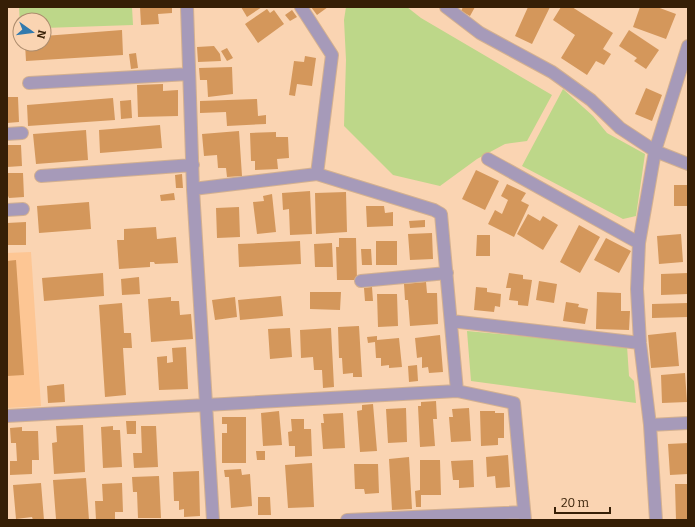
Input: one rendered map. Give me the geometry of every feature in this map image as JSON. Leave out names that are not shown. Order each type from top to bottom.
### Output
[{"type":"street","points":[[187,7],[194,189],[205,404],[213,520]]},
{"type":"street","points":[[301,7],[332,55],[317,174]]},
{"type":"street","points":[[446,7],[480,33],[552,72],[592,100],[620,128],[655,151],[688,164]]},
{"type":"street","points":[[656,520],[650,425],[640,343],[637,289],[639,243],[655,151],[688,46]]},
{"type":"street","points":[[29,83],[189,74]]},
{"type":"street","points":[[7,134],[22,133]]},
{"type":"street","points":[[488,159],[639,243]]},
{"type":"street","points":[[41,176],[193,165]]},
{"type":"street","points":[[194,189],[317,174],[434,210],[441,214],[452,321],[457,391]]},
{"type":"street","points":[[7,210],[23,209]]},
{"type":"street","points":[[361,281],[447,273]]},
{"type":"street","points":[[452,321],[640,343]]},
{"type":"street","points":[[7,416],[457,391],[514,403],[525,516],[347,520]]},
{"type":"street","points":[[650,425],[688,423]]},
{"type":"shaded area","points":[[31,252],[41,406],[7,408],[7,253]]},
{"type":"green space","points":[[19,7],[132,7],[133,25],[52,28],[52,12],[19,12]]},
{"type":"green space","points":[[346,7],[407,7],[421,18],[552,95],[527,141],[505,144],[477,159],[440,186],[393,175],[344,126],[346,60],[344,20]]},
{"type":"green space","points":[[563,89],[593,116],[607,133],[645,154],[636,216],[623,219],[522,166]]},
{"type":"green space","points":[[467,331],[627,346],[629,376],[634,381],[636,403],[471,381]]},
{"type":"building","points":[[140,7],[172,7],[172,13],[158,14],[159,24],[141,25]]},
{"type":"building","points":[[241,7],[262,7],[247,17]]},
{"type":"building","points":[[311,7],[328,7],[317,15]]},
{"type":"building","points":[[463,7],[475,7],[470,16],[461,11]]},
{"type":"building","points":[[528,7],[550,7],[532,44],[515,36]]},
{"type":"building","points":[[561,7],[572,7],[613,33],[603,49],[611,54],[604,65],[596,61],[587,75],[561,58],[575,35],[553,20]]},
{"type":"building","points":[[640,7],[657,7],[676,14],[666,39],[633,27]]},
{"type":"building","points":[[267,9],[270,13],[274,10],[284,24],[258,43],[245,24]]},
{"type":"building","points":[[292,10],[297,17],[290,21],[285,15]]},
{"type":"building","points":[[122,30],[123,55],[26,61],[25,52],[52,52],[52,35]]},
{"type":"building","points":[[629,30],[659,50],[646,69],[634,61],[637,58],[619,46]]},
{"type":"building","points":[[214,46],[220,54],[221,61],[198,62],[197,47]]},
{"type":"building","points":[[227,48],[233,58],[227,61],[221,51]]},
{"type":"building","points":[[136,53],[138,68],[131,69],[129,54]]},
{"type":"building","points":[[305,56],[316,58],[312,86],[297,84],[295,96],[289,95],[294,61],[304,62]]},
{"type":"building","points":[[232,67],[233,94],[208,97],[207,80],[200,80],[199,68]]},
{"type":"building","points":[[163,84],[163,91],[178,90],[178,116],[138,117],[137,85]]},
{"type":"building","points":[[646,88],[662,95],[652,121],[635,114]]},
{"type":"building","points":[[7,97],[18,97],[19,122],[7,123]]},
{"type":"building","points":[[113,98],[115,120],[28,126],[27,105]]},
{"type":"building","points":[[257,99],[258,116],[266,115],[266,124],[227,126],[226,112],[200,113],[200,101]]},
{"type":"building","points":[[131,100],[132,118],[121,119],[120,101]]},
{"type":"building","points":[[160,125],[162,148],[100,153],[99,130]]},
{"type":"building","points":[[86,130],[88,160],[36,164],[33,134]]},
{"type":"building","points":[[239,131],[242,176],[227,177],[226,168],[218,168],[217,155],[204,156],[202,134]]},
{"type":"building","points":[[276,132],[276,137],[288,137],[289,158],[277,159],[278,169],[255,170],[255,161],[251,161],[250,133]]},
{"type":"building","points":[[7,145],[21,145],[22,166],[7,167]]},
{"type":"building","points":[[476,170],[499,181],[485,210],[462,199]]},
{"type":"building","points":[[7,173],[23,173],[24,197],[9,198],[7,194]]},
{"type":"building","points":[[182,174],[183,188],[176,188],[175,175]]},
{"type":"building","points":[[507,184],[526,193],[521,201],[529,205],[514,237],[488,224],[495,210],[502,214],[508,200],[501,196]]},
{"type":"building","points":[[674,185],[688,185],[688,206],[674,206]]},
{"type":"building","points":[[310,191],[312,234],[290,235],[289,209],[283,210],[282,193]]},
{"type":"building","points":[[346,192],[347,232],[316,234],[315,193]]},
{"type":"building","points":[[174,193],[175,200],[161,201],[160,195]]},
{"type":"building","points":[[272,194],[276,232],[257,234],[253,202],[264,201],[263,196]]},
{"type":"building","points":[[89,202],[91,229],[39,233],[37,206]]},
{"type":"building","points":[[366,206],[384,206],[385,213],[393,212],[393,226],[367,227]]},
{"type":"building","points":[[239,207],[240,237],[217,238],[216,208]]},
{"type":"building","points":[[528,214],[540,221],[543,216],[558,225],[543,250],[517,234]]},
{"type":"building","points":[[425,220],[425,227],[410,228],[409,221]]},
{"type":"building","points":[[26,222],[26,245],[7,245],[7,223]]},
{"type":"building","points":[[579,225],[600,237],[580,273],[560,262]]},
{"type":"building","points":[[156,227],[157,239],[176,237],[178,263],[155,264],[154,262],[150,262],[150,267],[119,269],[117,240],[124,240],[124,229]]},
{"type":"building","points":[[432,233],[433,259],[410,260],[408,234]]},
{"type":"building","points":[[681,234],[683,262],[659,264],[657,236]]},
{"type":"building","points":[[477,235],[490,235],[490,256],[476,256]]},
{"type":"building","points":[[339,238],[356,238],[357,280],[337,280],[336,247],[339,247]]},
{"type":"building","points":[[606,238],[631,251],[619,273],[594,260]]},
{"type":"building","points":[[300,241],[301,264],[239,267],[238,244]]},
{"type":"building","points":[[376,241],[397,241],[397,265],[376,265]]},
{"type":"building","points":[[332,243],[333,267],[315,267],[314,244]]},
{"type":"building","points":[[361,249],[371,249],[372,265],[362,265]]},
{"type":"building","points":[[16,260],[24,375],[7,376],[7,261]]},
{"type":"building","points":[[103,273],[104,296],[44,301],[42,278]]},
{"type":"building","points":[[509,273],[523,275],[523,279],[532,280],[528,306],[518,305],[518,301],[509,300],[511,288],[506,288]]},
{"type":"building","points":[[688,273],[688,294],[661,295],[661,274]]},
{"type":"building","points":[[139,277],[140,294],[122,295],[121,279]]},
{"type":"building","points":[[539,281],[557,284],[554,303],[536,300]]},
{"type":"building","points":[[426,282],[427,293],[437,293],[438,324],[410,326],[408,300],[405,300],[404,284]]},
{"type":"building","points":[[372,287],[373,301],[365,301],[364,288]]},
{"type":"building","points":[[476,287],[487,288],[487,292],[501,294],[500,307],[495,306],[494,312],[474,310]]},
{"type":"building","points":[[310,292],[341,292],[340,310],[310,309]]},
{"type":"building","points":[[597,292],[621,293],[621,311],[630,311],[629,330],[596,329]]},
{"type":"building","points":[[377,294],[397,294],[398,326],[378,327]]},
{"type":"building","points":[[281,296],[283,316],[240,320],[238,300]]},
{"type":"building","points":[[171,297],[171,301],[179,301],[180,315],[191,314],[193,339],[151,342],[148,299]]},
{"type":"building","points":[[235,297],[237,317],[215,320],[212,300]]},
{"type":"building","points":[[566,302],[579,304],[578,307],[588,309],[585,324],[563,321]]},
{"type":"building","points":[[122,303],[124,333],[131,333],[132,348],[123,348],[126,395],[105,397],[99,305]]},
{"type":"building","points":[[688,303],[688,317],[652,318],[652,304]]},
{"type":"building","points":[[359,326],[362,377],[353,377],[353,373],[343,374],[342,358],[339,358],[338,327]]},
{"type":"building","points":[[290,328],[292,357],[270,359],[268,329]]},
{"type":"building","points":[[331,328],[334,387],[323,388],[322,370],[314,370],[313,357],[301,358],[300,330]]},
{"type":"building","points":[[676,332],[679,366],[651,368],[648,335]]},
{"type":"building","points":[[440,335],[443,372],[429,373],[428,367],[422,368],[422,357],[417,358],[415,338]]},
{"type":"building","points":[[377,336],[377,340],[399,338],[402,367],[389,368],[389,365],[381,366],[381,358],[376,358],[375,342],[368,343],[367,337]]},
{"type":"building","points":[[186,347],[188,389],[159,390],[157,357],[167,356],[167,363],[173,362],[172,348]]},
{"type":"building","points":[[417,365],[418,381],[409,382],[408,366]]},
{"type":"building","points":[[685,373],[687,402],[662,403],[661,375]]},
{"type":"building","points":[[64,384],[65,402],[48,403],[47,386]]},
{"type":"building","points":[[436,401],[437,419],[433,419],[435,446],[420,447],[418,406],[421,406],[421,402]]},
{"type":"building","points":[[373,404],[377,451],[360,452],[357,411],[362,410],[362,405]]},
{"type":"building","points":[[406,408],[407,442],[388,443],[386,409]]},
{"type":"building","points":[[469,408],[471,441],[451,442],[449,417],[453,417],[452,409]]},
{"type":"building","points":[[279,411],[282,445],[263,446],[261,413]]},
{"type":"building","points":[[480,411],[495,411],[495,413],[504,413],[504,438],[498,438],[498,445],[481,446]]},
{"type":"building","points":[[343,413],[345,448],[323,449],[321,423],[324,423],[323,414]]},
{"type":"building","points":[[222,417],[246,417],[246,463],[222,463],[222,433],[227,433],[227,424],[222,424]]},
{"type":"building","points":[[291,419],[304,419],[304,429],[311,429],[312,456],[295,457],[295,446],[289,446],[288,432],[292,431]]},
{"type":"building","points":[[126,421],[136,421],[136,434],[127,434]]},
{"type":"building","points":[[83,425],[85,472],[54,474],[52,443],[57,442],[56,426]]},
{"type":"building","points":[[113,426],[113,430],[120,430],[122,467],[103,468],[101,427]]},
{"type":"building","points":[[141,426],[156,426],[158,467],[134,468],[133,453],[142,453]]},
{"type":"building","points":[[22,427],[22,431],[38,431],[39,460],[32,460],[32,474],[10,475],[10,461],[17,461],[16,443],[11,443],[10,428]]},
{"type":"building","points":[[688,443],[688,474],[670,475],[668,444]]},
{"type":"building","points":[[256,451],[265,451],[265,460],[257,460]]},
{"type":"building","points":[[508,455],[510,487],[496,488],[495,476],[487,477],[486,457]]},
{"type":"building","points":[[409,457],[412,509],[392,510],[389,459]]},
{"type":"building","points":[[420,460],[440,460],[441,495],[421,495],[421,507],[416,507],[415,491],[420,490]]},
{"type":"building","points":[[473,460],[474,487],[459,488],[459,480],[453,480],[451,461]]},
{"type":"building","points":[[312,463],[314,507],[288,508],[285,465]]},
{"type":"building","points":[[354,464],[378,464],[379,493],[365,494],[364,489],[355,489]]},
{"type":"building","points":[[241,469],[242,475],[250,474],[252,506],[231,508],[229,477],[225,477],[224,470]]},
{"type":"building","points":[[199,471],[200,516],[184,517],[184,509],[179,510],[179,501],[174,501],[173,472]]},
{"type":"building","points":[[159,476],[161,518],[138,518],[137,492],[133,492],[132,477]]},
{"type":"building","points":[[86,478],[89,520],[56,519],[53,480]]},
{"type":"building","points":[[41,483],[44,520],[33,520],[32,517],[16,519],[13,485]]},
{"type":"building","points":[[122,483],[123,512],[115,512],[115,520],[96,520],[95,501],[103,501],[102,484]]},
{"type":"building","points":[[675,484],[688,484],[688,520],[676,520]]},
{"type":"building","points":[[258,497],[270,497],[271,515],[258,515]]}]
